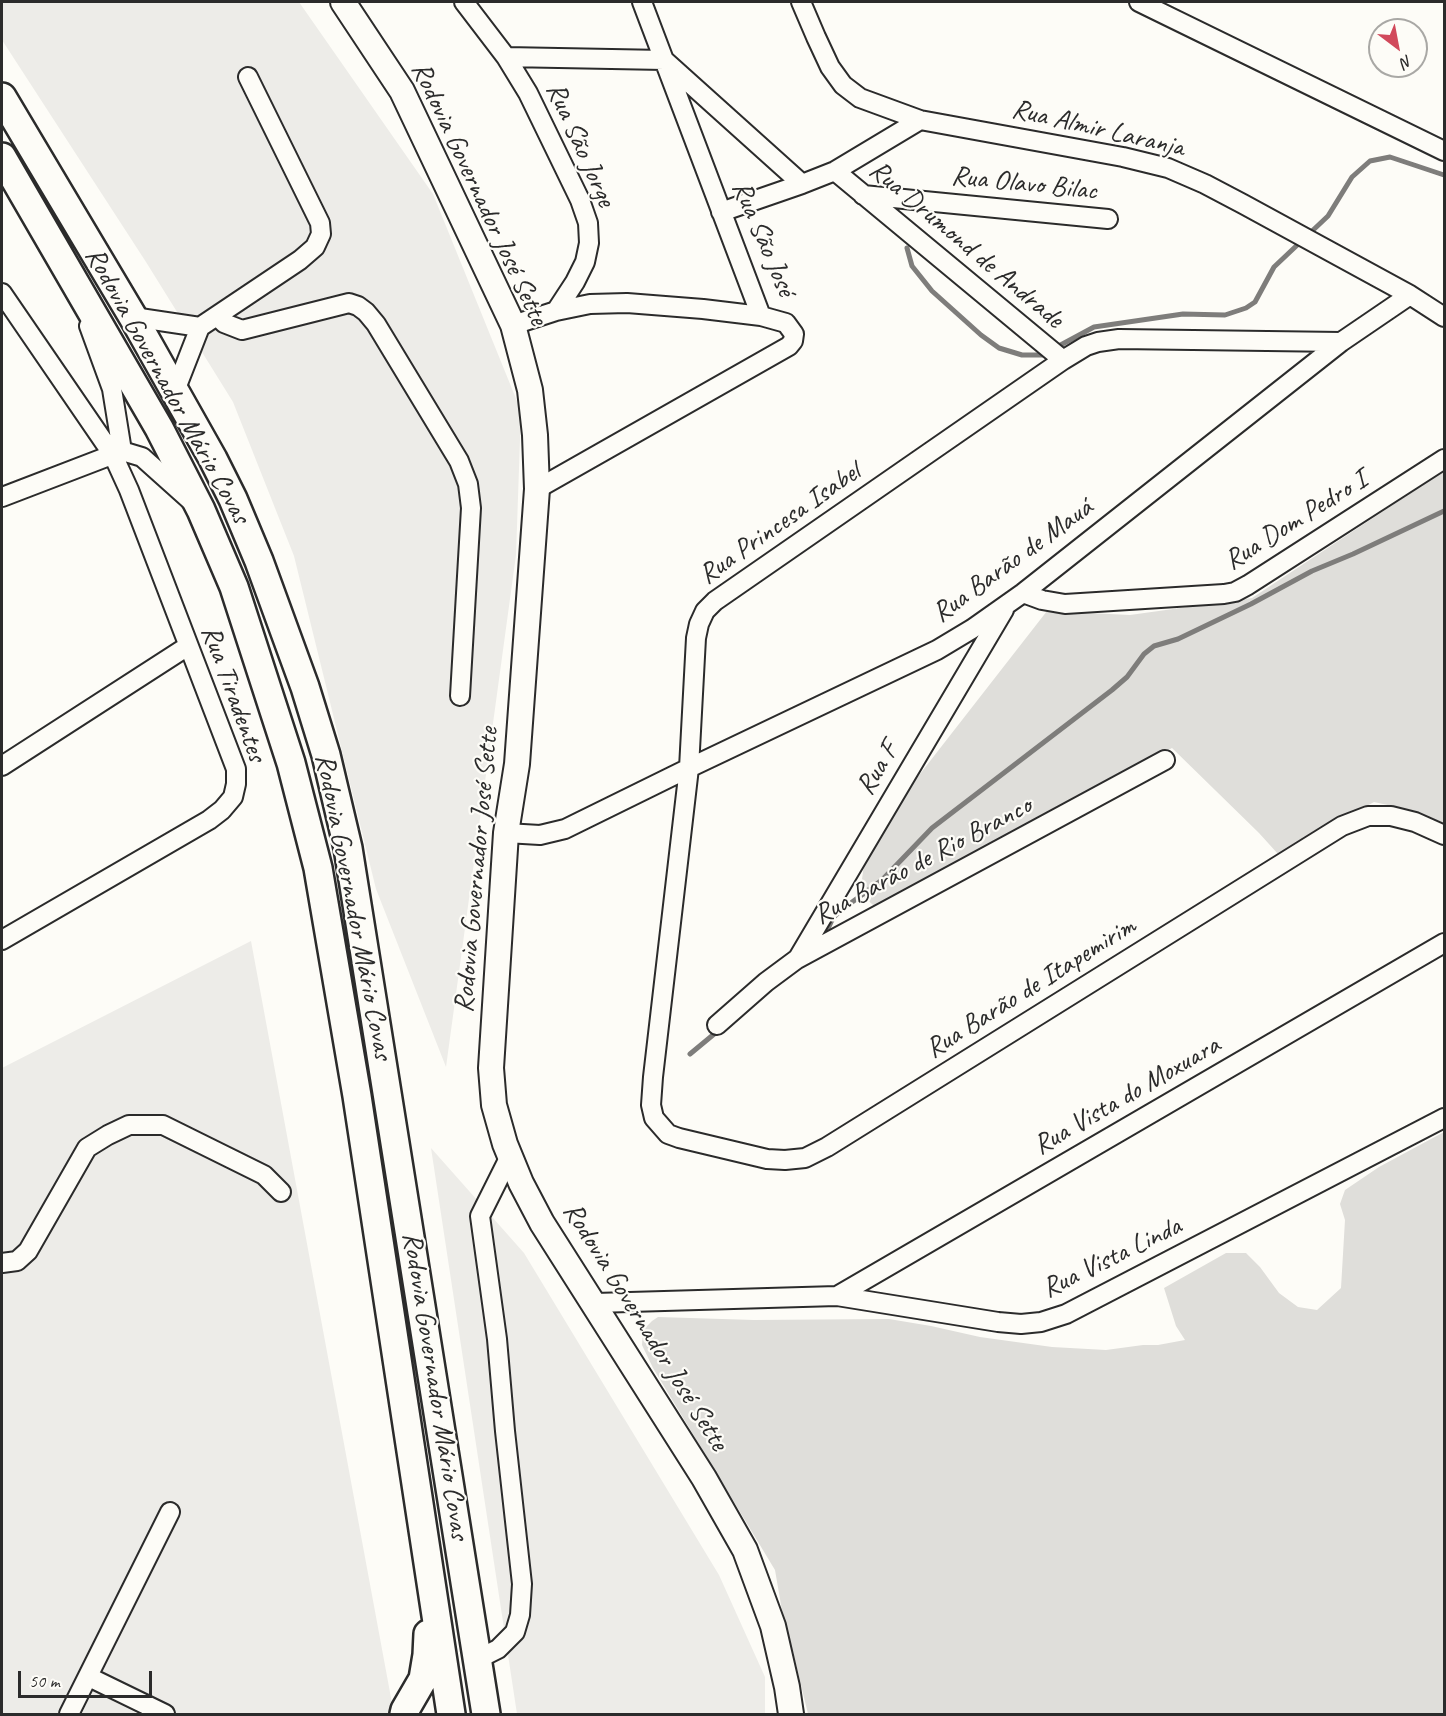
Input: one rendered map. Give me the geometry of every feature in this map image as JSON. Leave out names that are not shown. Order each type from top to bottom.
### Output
[{"type":"highway","name":"Rodovia Governador Mário Covas","points":[[2,97],[133,317],[218,469],[259,561],[301,677],[326,755],[348,848],[486,1714]]},
{"type":"highway","name":"Rodovia Governador Mário Covas","points":[[2,157],[159,428],[201,510],[234,587],[291,763],[318,868],[357,1096],[450,1705]]},
{"type":"highway","points":[[409,1706],[423,1679],[428,1642],[425,1552]]},
{"type":"highway","points":[[409,1706],[420,1693],[434,1689],[450,1705],[464,1704],[474,1714]]},
{"type":"main road","name":"Rodovia Governador José Sette","points":[[343,2],[402,91],[513,325],[530,390],[535,435],[537,489],[517,764],[506,833],[491,1068],[494,1105],[510,1156],[542,1223],[595,1302],[704,1478],[745,1550],[773,1626],[791,1714]]},
{"type":"street","name":"Rua São Jorge","points":[[464,2],[506,57],[528,93],[580,200],[588,223],[589,243],[585,262],[556,311]]},
{"type":"street","name":"Rua São José","points":[[537,489],[789,346],[794,334],[786,323],[761,316],[642,2]]},
{"type":"street","name":"Rua Almir Laranja","points":[[801,2],[831,67],[843,85],[860,98],[920,120],[1123,157],[1168,168],[1243,204],[1410,295],[1444,317]]},
{"type":"street","points":[[1138,2],[1444,151]]},
{"type":"street","points":[[506,57],[664,60],[802,184]]},
{"type":"street","points":[[175,391],[200,327],[300,260],[315,247],[321,234],[320,223],[248,77]]},
{"type":"street","points":[[721,212],[835,171],[920,120]]},
{"type":"street","name":"Rua Drumond de Andrade","points":[[835,171],[1062,360]]},
{"type":"street","name":"Rua Olavo Bilac","points":[[863,195],[1108,219]]},
{"type":"street","points":[[68,268],[112,389],[118,453]]},
{"type":"street","points":[[2,293],[118,453]]},
{"type":"street","name":"Rua Barão de Mauá","points":[[506,833],[540,835],[565,830],[689,768],[937,650],[1006,606],[1341,342],[1410,295]]},
{"type":"street","points":[[217,316],[224,324],[242,330],[349,303],[366,312],[376,324],[459,461],[468,484],[471,508],[460,696]]},
{"type":"street","points":[[513,325],[556,311],[590,304],[627,303],[761,316]]},
{"type":"street","points":[[133,317],[200,327]]},
{"type":"street","name":"Rua Princesa Isabel","points":[[651,1105],[689,768],[696,638],[705,611],[1062,360],[1098,342],[1119,339],[1341,342]]},
{"type":"street","points":[[2,497],[118,453],[142,457],[201,510]]},
{"type":"street","name":"Rua Tiradentes","points":[[2,940],[209,820],[233,797],[236,770],[129,490],[118,453]]},
{"type":"street","name":"Rua Dom Pedro I","points":[[1023,593],[1042,600],[1065,604],[1235,592],[1444,459]]},
{"type":"street","name":"Rua F","points":[[797,959],[1006,606]]},
{"type":"street","points":[[2,766],[188,646]]},
{"type":"street","name":"Rua Barão de Rio Branco","points":[[717,1026],[766,982],[797,959],[1165,760]]},
{"type":"street","name":"Rua Barão de Itapemirim","points":[[651,1105],[654,1118],[660,1126],[668,1134],[679,1138],[767,1159],[805,1158],[827,1147],[1342,826],[1368,816],[1391,816],[1415,822],[1444,835]]},
{"type":"street","name":"Rua Vista do Moxuara","points":[[837,1296],[1444,943]]},
{"type":"street","name":"Rua Vista Linda","points":[[595,1302],[837,1296],[998,1323],[1041,1322],[1066,1314],[1444,1118]]},
{"type":"street","points":[[2,1263],[17,1261],[28,1251],[87,1148],[129,1125],[163,1125],[264,1175],[281,1192]]},
{"type":"street","points":[[478,1659],[498,1649],[515,1632],[520,1615],[522,1584],[505,1431],[498,1339],[480,1216],[510,1156]]},
{"type":"street","points":[[69,1714],[170,1512]]},
{"type":"street","points":[[89,1677],[165,1714]]},
{"type":"shaded area","points":[[2,2],[299,2],[433,194],[521,411],[516,555],[446,1067],[376,889],[294,556],[233,402],[146,262],[2,40]]},
{"type":"shaded area","points":[[1444,471],[1444,823],[1415,811],[1374,802],[1278,854],[1172,748],[878,909],[860,894],[867,842],[1047,611],[1130,615],[1252,598]]},
{"type":"shaded area","points":[[251,941],[394,1714],[2,1714],[2,1068]]},
{"type":"shaded area","points":[[1444,1132],[1444,1714],[808,1714],[793,1652],[786,1634],[775,1570],[653,1368],[642,1345],[643,1330],[652,1321],[658,1317],[754,1320],[889,1319],[980,1337],[1052,1347],[1106,1350],[1158,1345],[1185,1340],[1176,1326],[1164,1288],[1226,1253],[1246,1253],[1260,1267],[1279,1293],[1298,1307],[1317,1310],[1341,1288],[1345,1220],[1340,1204],[1345,1190],[1379,1167]]},
{"type":"shaded area","points":[[431,1148],[524,1253],[719,1575],[765,1677],[765,1714],[517,1714]]},
{"type":"waterway","points":[[907,248],[912,266],[932,291],[981,335],[999,348],[1022,355],[1042,355],[1094,327],[1183,314],[1225,315],[1246,308],[1255,302],[1274,267],[1328,216],[1352,177],[1370,161],[1390,157],[1444,175]]},
{"type":"waterway","points":[[824,937],[833,918],[882,880],[932,828],[1112,690],[1127,677],[1144,654],[1154,646],[1178,639],[1251,604],[1312,571],[1444,511]]},
{"type":"waterway","points":[[690,1054],[719,1030]]}]
